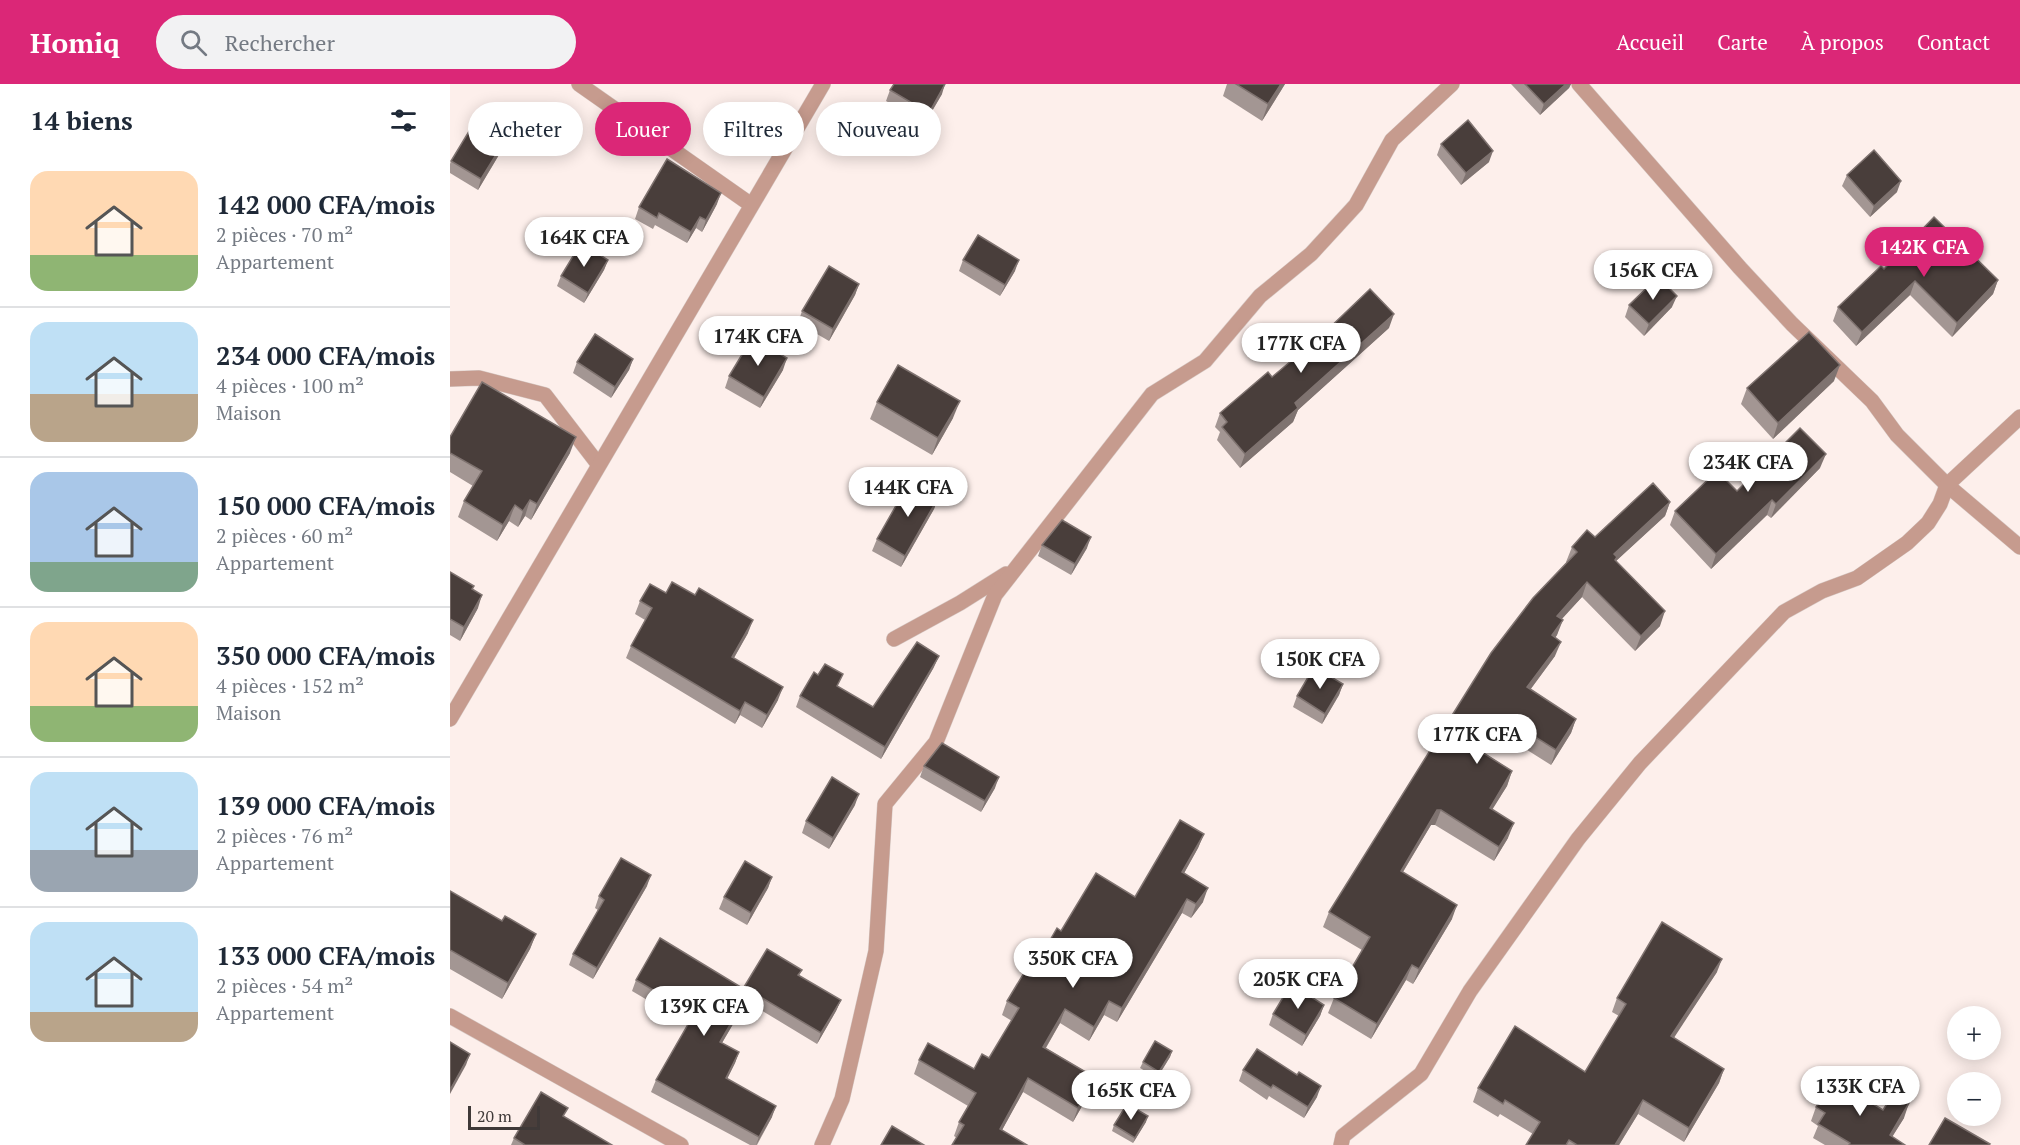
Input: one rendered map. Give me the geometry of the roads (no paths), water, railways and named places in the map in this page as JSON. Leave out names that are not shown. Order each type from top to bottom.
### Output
[{"type":"street","points":[[579,84],[750,204]]},
{"type":"street","points":[[450,719],[750,204],[823,84]]},
{"type":"street","points":[[822,1145],[842,1099],[876,951],[885,804],[936,742],[995,595],[1152,394],[1204,361],[1260,296],[1311,254],[1356,206],[1392,140],[1452,84]]},
{"type":"street","points":[[1579,84],[1740,268],[1792,324],[1872,401],[1897,435],[1947,485],[2020,547]]},
{"type":"street","points":[[450,379],[478,378],[545,395],[598,464]]},
{"type":"street","points":[[1341,1145],[1343,1136],[1421,1074],[1470,991],[1578,839],[1640,763],[1784,612],[1822,591],[1857,578],[1907,543],[1928,523],[1940,504],[1947,485],[2020,417]]},
{"type":"street","points":[[894,639],[960,603],[1016,567]]},
{"type":"street","points":[[450,1016],[681,1145]]}]
